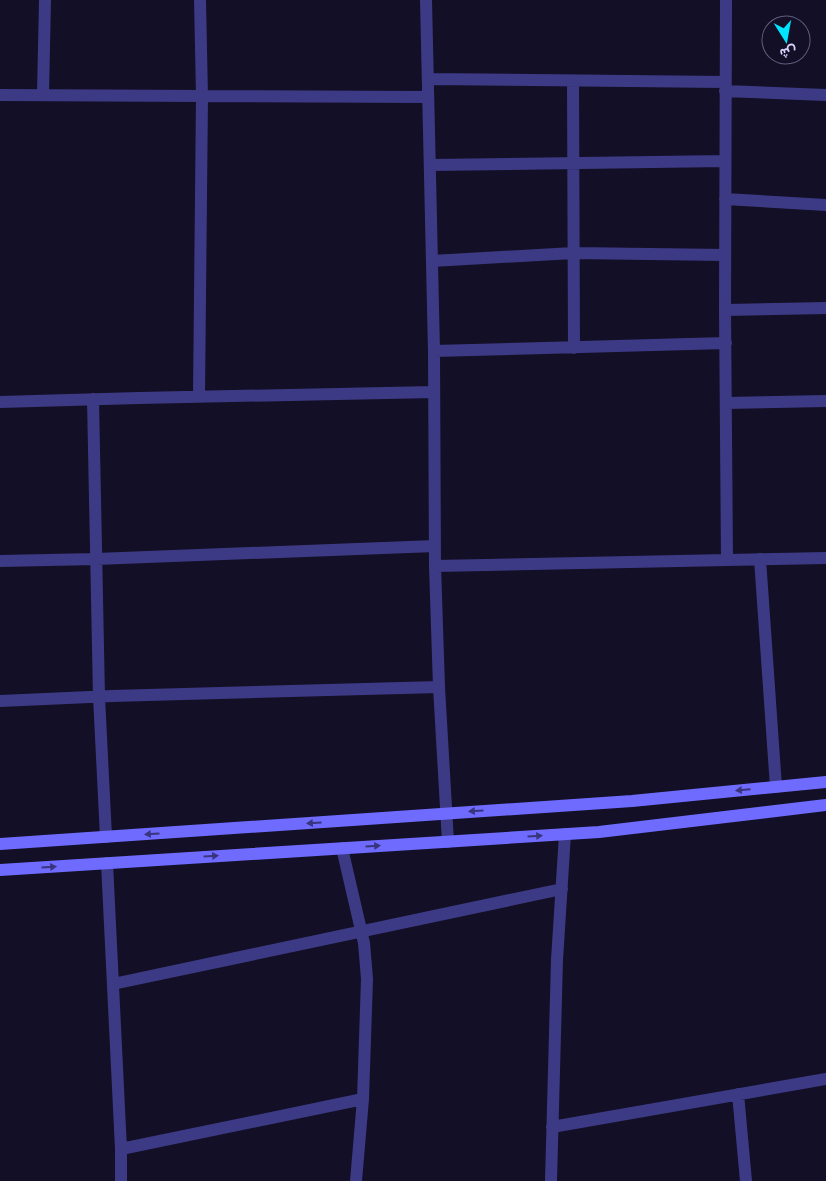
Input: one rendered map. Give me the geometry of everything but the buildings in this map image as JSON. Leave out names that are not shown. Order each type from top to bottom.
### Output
[{"type":"main road","points":[[0,844],[632,801],[826,782]]},
{"type":"main road","points":[[0,870],[599,832],[826,805]]},
{"type":"street","points":[[42,95],[45,0]]},
{"type":"street","points":[[200,0],[202,96],[200,396]]},
{"type":"street","points":[[426,0],[434,351],[435,566],[439,687],[448,842]]},
{"type":"street","points":[[726,0],[725,310],[727,560]]},
{"type":"street","points":[[428,80],[573,81],[725,87],[826,95]]},
{"type":"street","points":[[573,81],[574,348]]},
{"type":"street","points":[[0,94],[428,97]]},
{"type":"street","points":[[430,165],[725,161]]},
{"type":"street","points":[[725,199],[826,205]]},
{"type":"street","points":[[432,261],[573,253],[725,255]]},
{"type":"street","points":[[725,310],[826,308]]},
{"type":"street","points":[[434,351],[726,343]]},
{"type":"street","points":[[0,402],[434,392]]},
{"type":"street","points":[[93,399],[99,697],[106,837]]},
{"type":"street","points":[[726,403],[826,401]]},
{"type":"street","points":[[0,561],[435,546]]},
{"type":"street","points":[[435,566],[826,558]]},
{"type":"street","points":[[760,559],[776,787]]},
{"type":"street","points":[[0,701],[439,687]]},
{"type":"street","points":[[551,1181],[558,960],[565,834]]},
{"type":"street","points":[[342,848],[362,932],[367,978],[363,1099],[356,1181]]},
{"type":"street","points":[[107,863],[121,1149],[120,1181]]},
{"type":"street","points":[[113,984],[562,889]]},
{"type":"street","points":[[552,1126],[826,1079]]},
{"type":"street","points":[[738,1094],[746,1181]]},
{"type":"street","points":[[121,1149],[363,1099]]}]
